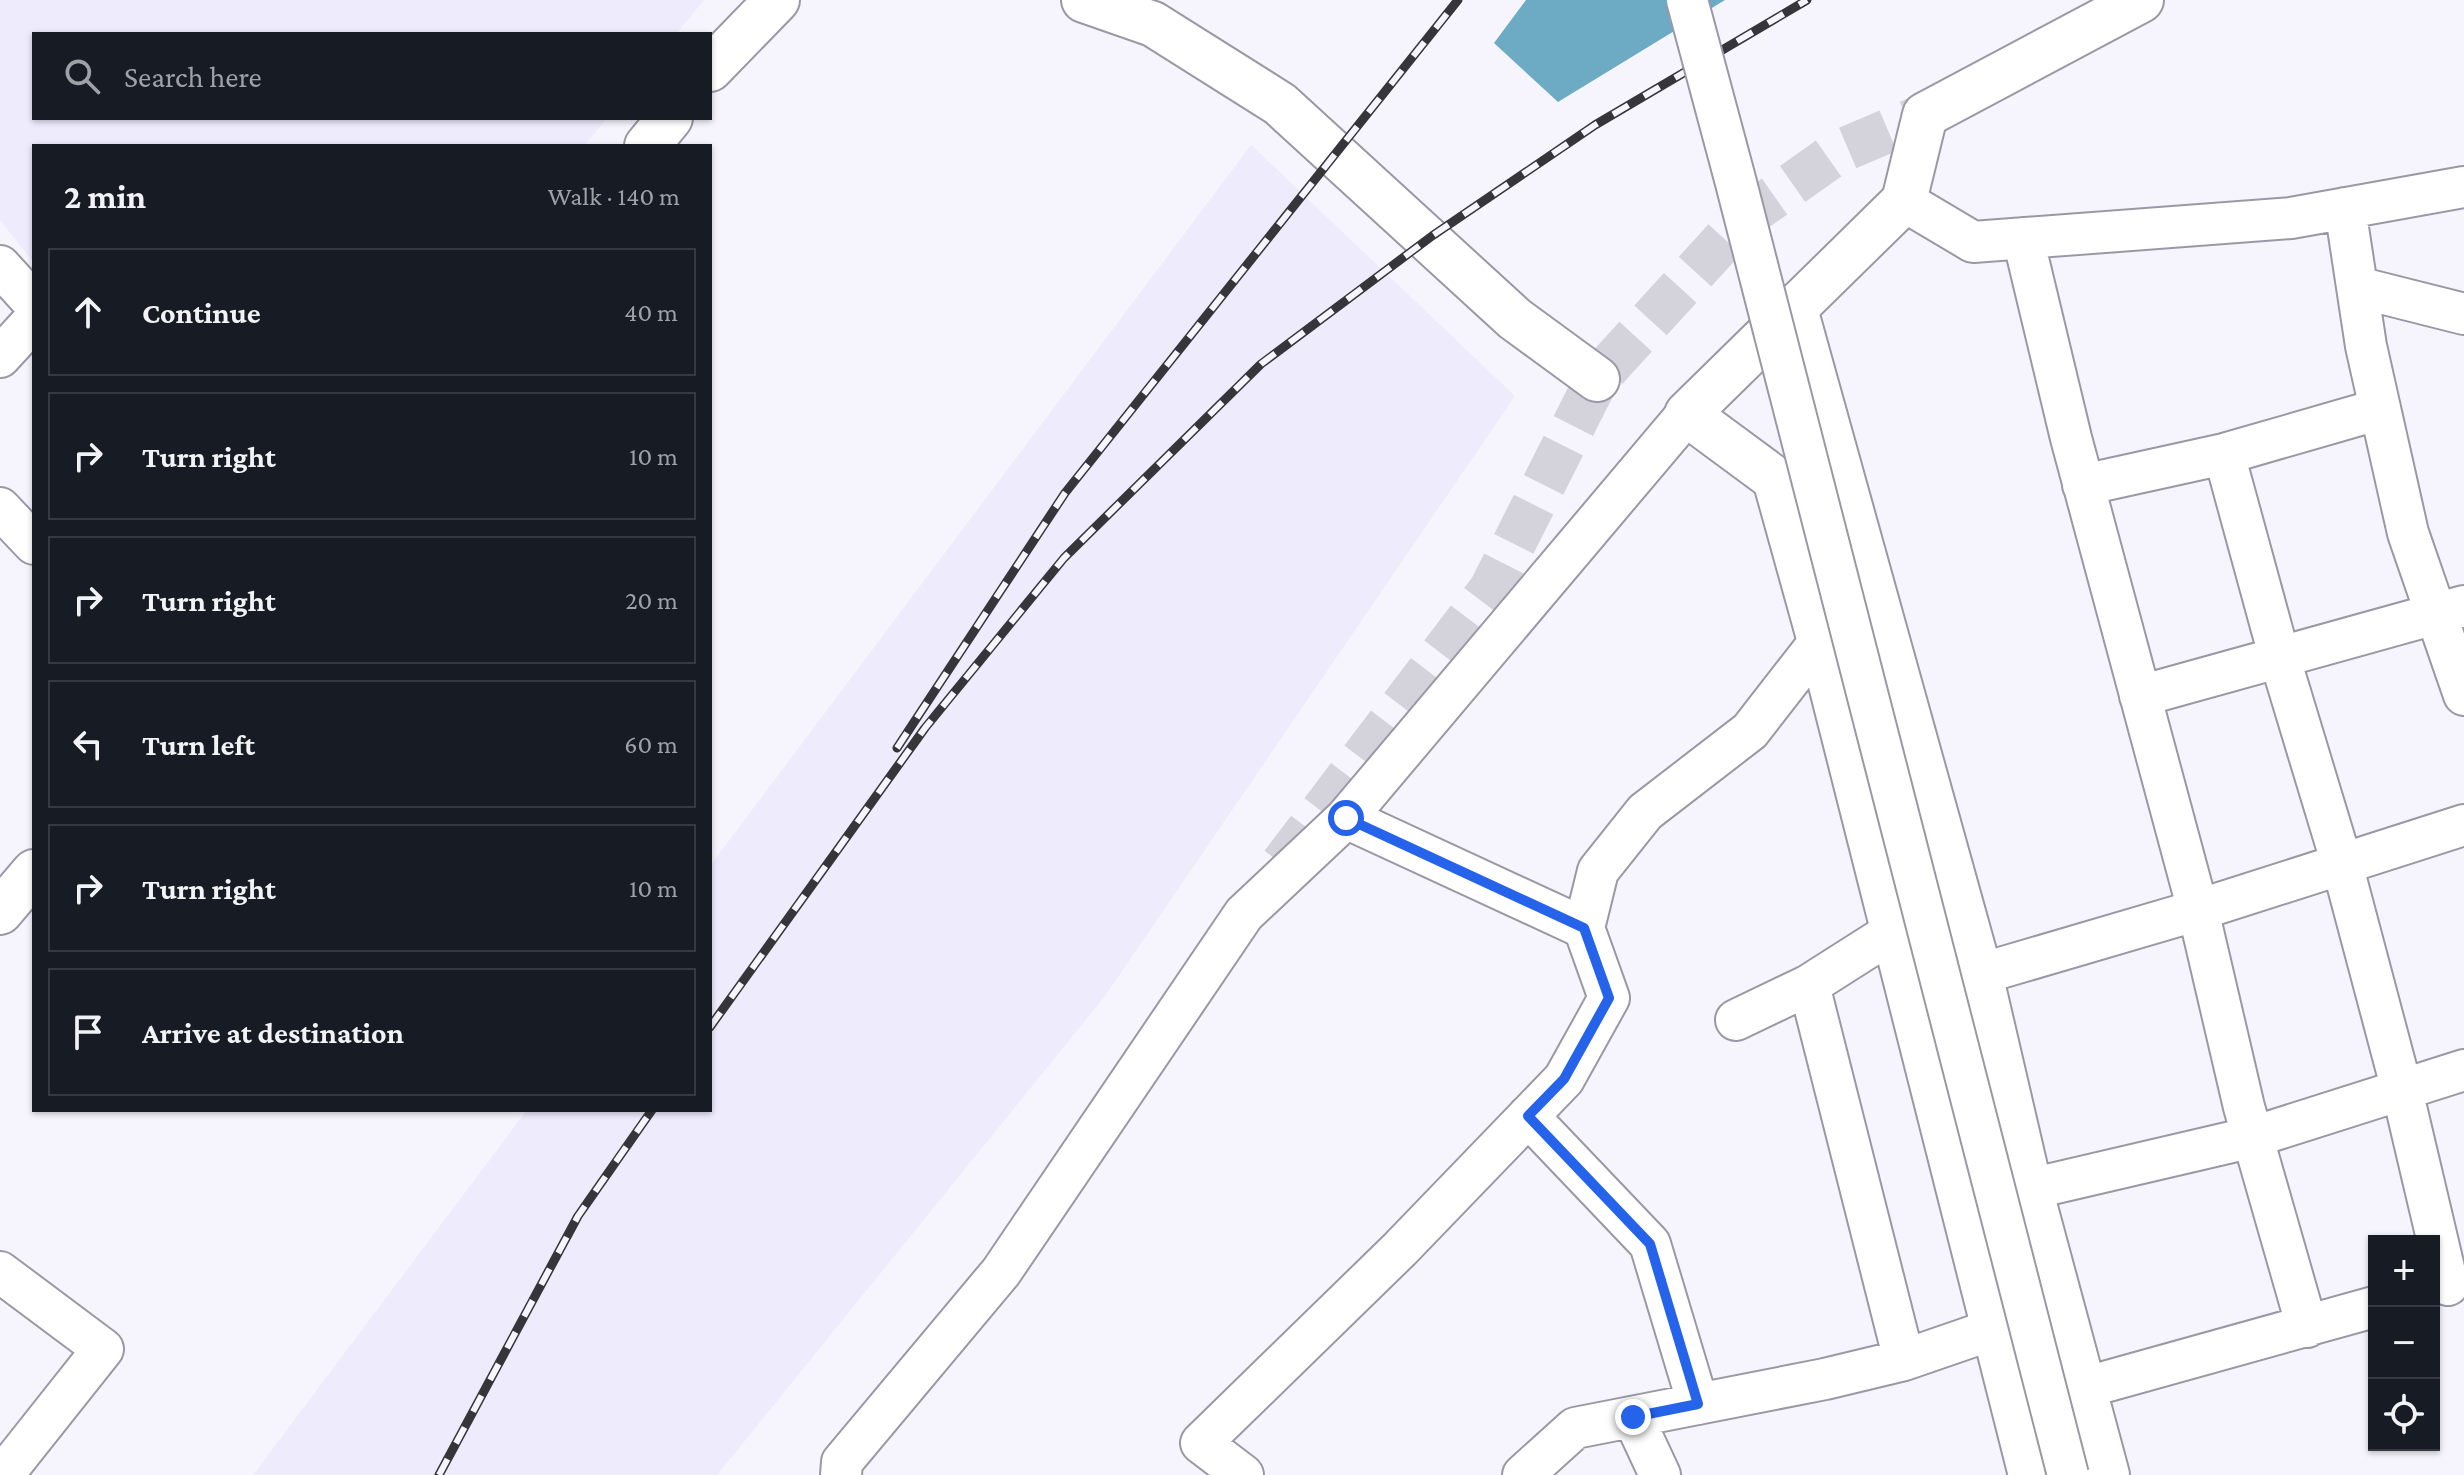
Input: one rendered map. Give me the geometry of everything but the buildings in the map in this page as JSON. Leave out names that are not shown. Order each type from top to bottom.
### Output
[{"type":"street","points":[[712,67],[777,0]]},
{"type":"street","points":[[1084,0],[1153,24],[1280,104],[1515,319],[1597,379]]},
{"type":"street","points":[[1687,0],[2068,1475]]},
{"type":"street","points":[[841,1475],[842,1462],[1001,1272],[1244,914],[1346,818],[1687,414],[1904,201],[1925,115],[2141,0]]},
{"type":"street","points":[[649,144],[668,120]]},
{"type":"street","points":[[1904,201],[1973,242],[2291,218],[2464,187]]},
{"type":"street","points":[[2345,208],[2380,409],[2408,533],[2450,610],[2464,695]]},
{"type":"street","points":[[2023,238],[2083,485],[2198,910],[2253,1137],[2307,1327]]},
{"type":"street","points":[[0,266],[32,301]]},
{"type":"street","points":[[2357,287],[2464,314]]},
{"type":"street","points":[[1795,309],[1980,974],[2030,1189],[2107,1475]]},
{"type":"street","points":[[0,357],[32,322]]},
{"type":"street","points":[[2083,485],[2224,454],[2380,409]]},
{"type":"street","points":[[1687,414],[1775,479],[1820,641],[2031,1475]]},
{"type":"street","points":[[2224,454],[2280,659],[2342,864],[2402,1090],[2449,1285]]},
{"type":"street","points":[[0,508],[32,542]]},
{"type":"street","points":[[2140,696],[2450,610]]},
{"type":"street","points":[[1243,1475],[1201,1443],[1400,1249],[1564,1079],[1609,998],[1584,928],[1598,871],[1645,812],[1750,731],[1820,641]]},
{"type":"street","points":[[1346,818],[1584,928]]},
{"type":"street","points":[[1980,974],[2198,910],[2464,825]]},
{"type":"street","points":[[0,912],[32,874]]},
{"type":"street","points":[[1736,1020],[1809,985],[1894,931]]},
{"type":"street","points":[[1809,985],[1904,1360]]},
{"type":"street","points":[[2030,1189],[2253,1137],[2464,1070]]},
{"type":"street","points":[[1528,1116],[1650,1244],[1698,1404]]},
{"type":"street","points":[[0,1272],[103,1349],[3,1475]]},
{"type":"street","points":[[2083,1388],[2368,1309]]},
{"type":"street","points":[[1523,1475],[1575,1428],[1825,1379],[1904,1360],[1994,1329]]},
{"type":"street","points":[[1633,1417],[1660,1475]]},
{"type":"shaded area","points":[[0,0],[704,0],[678,32],[32,32],[32,120],[605,120],[586,144],[32,144],[32,260],[0,220]]},
{"type":"shaded area","points":[[1251,145],[1515,396],[1105,996],[717,1475],[253,1475],[525,1112],[712,1112],[712,863]]},
{"type":"water","points":[[1526,0],[1725,0],[1558,102],[1494,43]]},
{"type":"tunnel","points":[[1282,864],[1491,589],[1597,379],[1744,218],[1838,152],[1925,115]]},
{"type":"railway","points":[[897,748],[1065,493],[1458,0]]},
{"type":"railway","points":[[712,1024],[925,728],[1064,558],[1261,364],[1432,236],[1595,125],[1807,0]]},
{"type":"railway","points":[[439,1475],[578,1216],[651,1112]]},
{"type":"route","points":[[1346,818],[1584,928],[1609,998],[1564,1079],[1528,1116],[1650,1244],[1698,1404],[1633,1417]]}]
